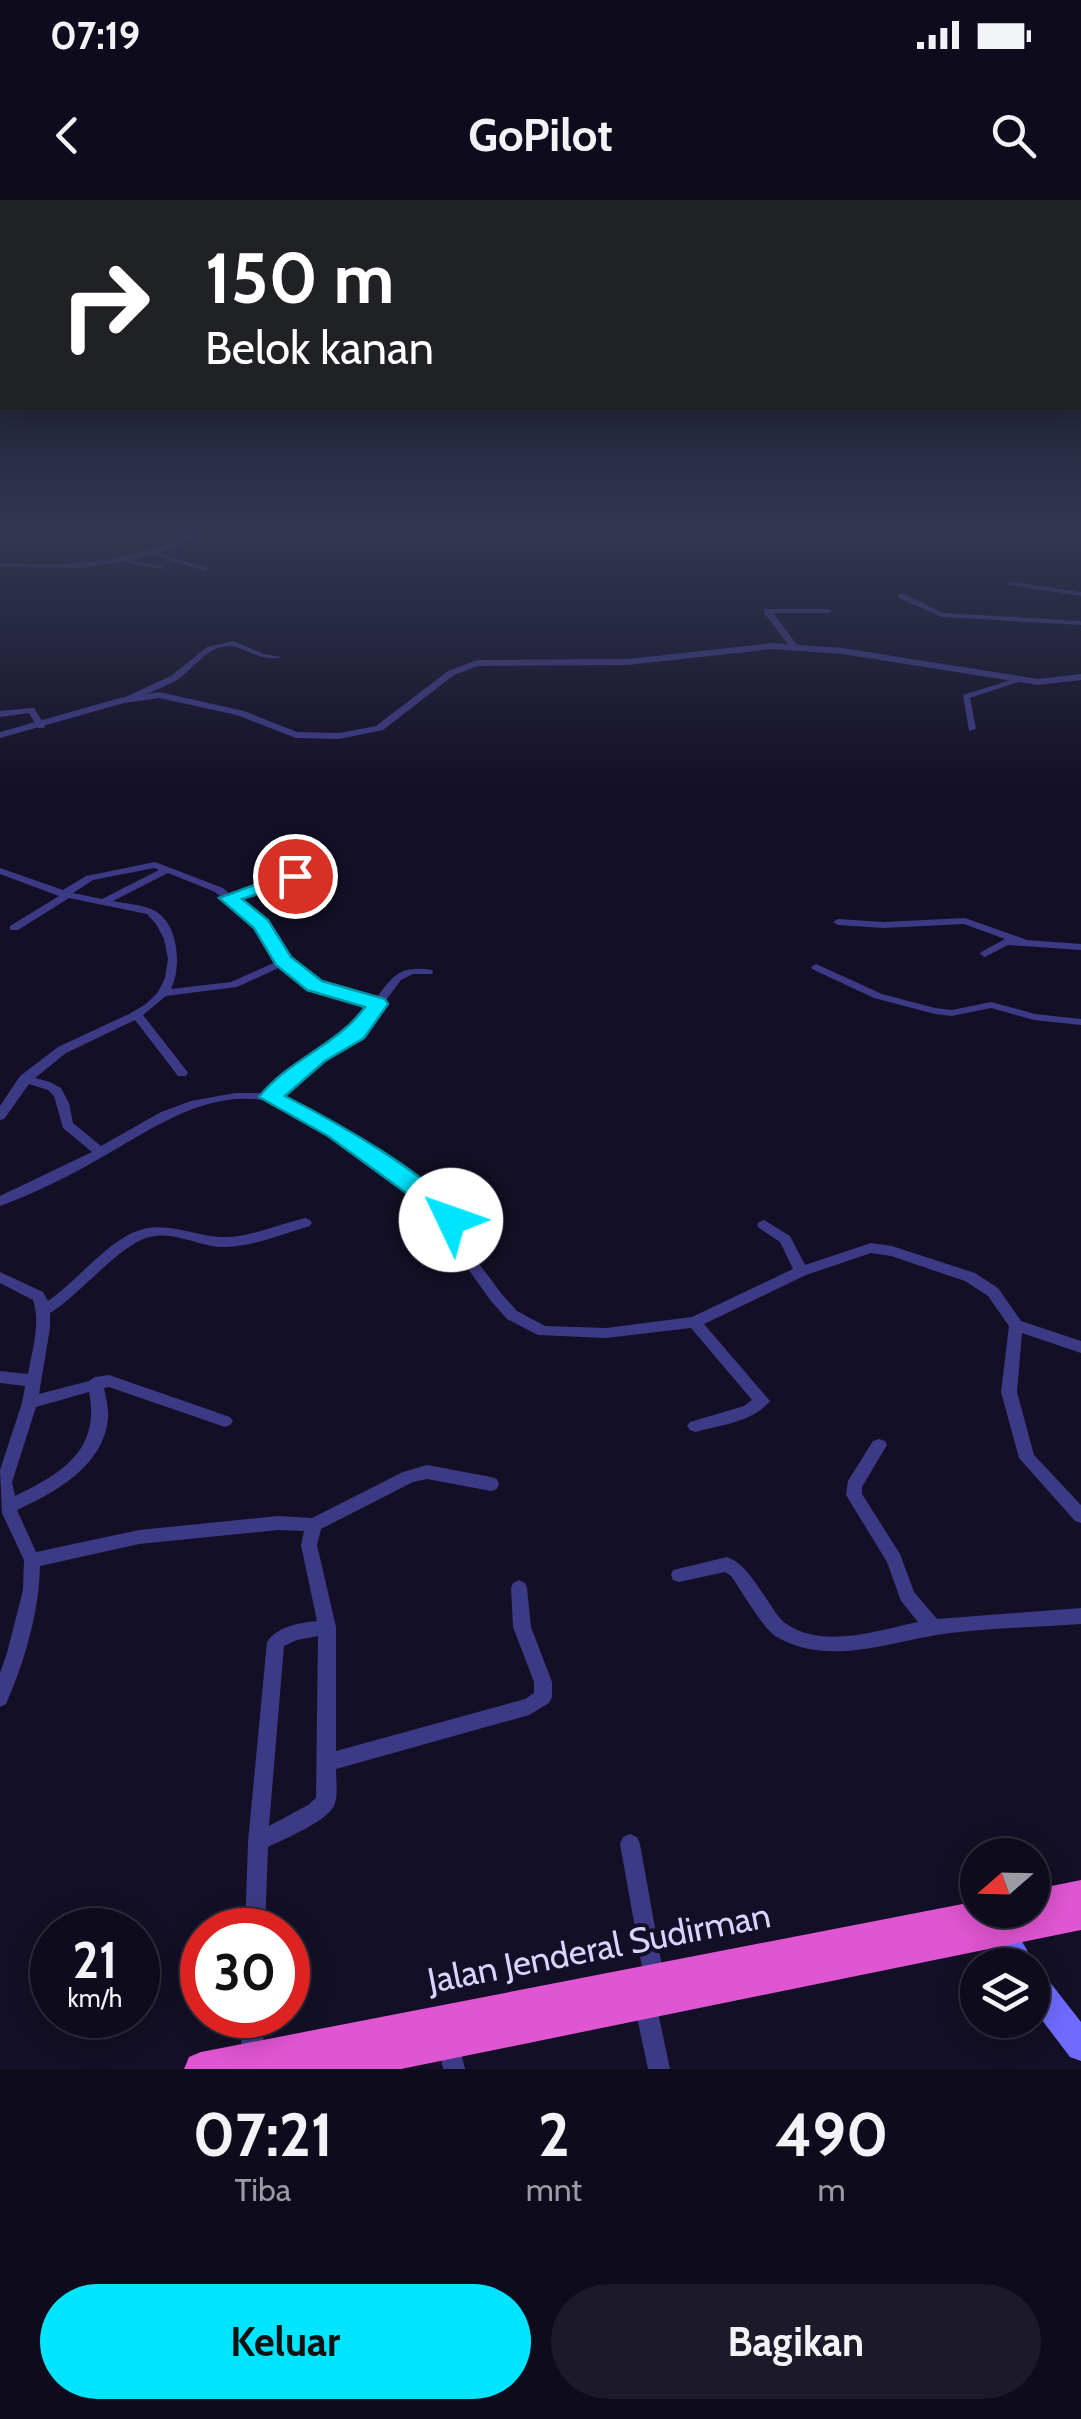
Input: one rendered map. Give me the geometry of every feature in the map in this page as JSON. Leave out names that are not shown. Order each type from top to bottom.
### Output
[{"type":"highway","points":[[1050,1902],[1081,1896]]},
{"type":"highway","name":"Jalan Jenderal Sudirman","points":[[1050,1916],[1081,1914]]},
{"type":"highway","name":"Jalan Jenderal Sudirman","points":[[201,2069],[702,1980],[960,1927]]},
{"type":"highway","name":"Jalan Jenderal Sudirman","points":[[316,2069],[451,2055],[649,1989]]},
{"type":"main road","points":[[1050,2006],[1081,2046]]},
{"type":"main road","points":[[1050,2023],[1081,2063]]},
{"type":"street","points":[[770,616],[794,646]]},
{"type":"street","points":[[947,616],[1081,622]]},
{"type":"street","points":[[0,735],[124,700],[179,676],[194,658],[218,646],[238,644],[257,657],[277,657]]},
{"type":"street","points":[[124,700],[174,696],[240,713],[296,735],[322,738],[379,728],[451,673],[477,662],[628,662],[794,646],[1020,680],[1057,682],[1081,677]]},
{"type":"street","points":[[972,729],[966,697],[1020,680]]},
{"type":"street","points":[[0,714],[31,710],[41,726]]},
{"type":"street","points":[[14,928],[90,878],[148,865],[214,887],[261,924],[284,962],[321,990],[378,1004]]},
{"type":"street","points":[[104,902],[166,870]]},
{"type":"street","points":[[0,871],[67,894],[150,912],[172,944],[174,966],[165,993]]},
{"type":"street","points":[[228,898],[295,876]]},
{"type":"street","points":[[838,922],[884,925],[965,921],[1023,942]]},
{"type":"street","points":[[985,954],[1001,943],[1081,946]]},
{"type":"street","points":[[0,1116],[6,1091],[63,1050],[136,1014],[165,993],[233,984],[284,962]]},
{"type":"street","points":[[816,967],[878,996],[935,1011],[952,1013],[992,1005],[1081,1022]]},
{"type":"street","points":[[270,1097],[317,1056],[356,1033],[396,978],[418,970],[428,972]]},
{"type":"street","points":[[136,1014],[182,1073]]},
{"type":"street","points":[[24,1079],[57,1088],[62,1094],[68,1124],[101,1153]]},
{"type":"street","points":[[0,1201],[101,1153],[184,1105],[270,1097],[336,1131],[439,1206],[448,1215],[468,1260],[512,1315],[543,1330],[577,1335],[694,1322],[801,1271],[868,1249],[892,1251],[970,1278],[993,1292],[1016,1325],[1081,1348]]},
{"type":"street","points":[[43,1310],[67,1297],[124,1245],[149,1232],[168,1230],[229,1242],[305,1222]]},
{"type":"street","points":[[764,1226],[786,1239],[801,1271]]},
{"type":"street","points":[[0,1277],[38,1296],[43,1310],[30,1404],[4,1482],[9,1506],[32,1560],[24,1619],[0,1698]]},
{"type":"street","points":[[694,1322],[762,1401],[749,1411],[695,1426]]},
{"type":"street","points":[[1016,1325],[1008,1392],[1021,1444],[1034,1467],[1081,1516]]},
{"type":"street","points":[[0,1377],[34,1381]]},
{"type":"street","points":[[30,1404],[110,1380],[225,1421]]},
{"type":"street","points":[[9,1506],[65,1477],[92,1442],[100,1420],[95,1383]]},
{"type":"street","points":[[879,1445],[854,1486],[854,1496],[894,1559],[907,1596],[932,1627]]},
{"type":"street","points":[[32,1560],[139,1537],[278,1523],[314,1525],[426,1472],[491,1484]]},
{"type":"street","points":[[258,1842],[316,1812],[326,1802],[327,1627],[310,1546],[314,1525]]},
{"type":"street","points":[[679,1575],[727,1564],[737,1572],[778,1630],[820,1642],[865,1643],[932,1627],[1081,1616]]},
{"type":"street","points":[[326,1764],[529,1706],[543,1697],[543,1682],[522,1627],[518,1588]]},
{"type":"street","points":[[256,1908],[276,1642],[294,1632],[327,1627]]},
{"type":"street","points":[[630,1844],[660,2069]]},
{"type":"street","points":[[252,2038],[252,2059]]},
{"type":"route","points":[[295,876],[228,898],[261,924],[283,961],[294,966],[314,986],[378,1004],[356,1033],[317,1056],[291,1083],[270,1097],[336,1131],[439,1206],[451,1220]]}]
